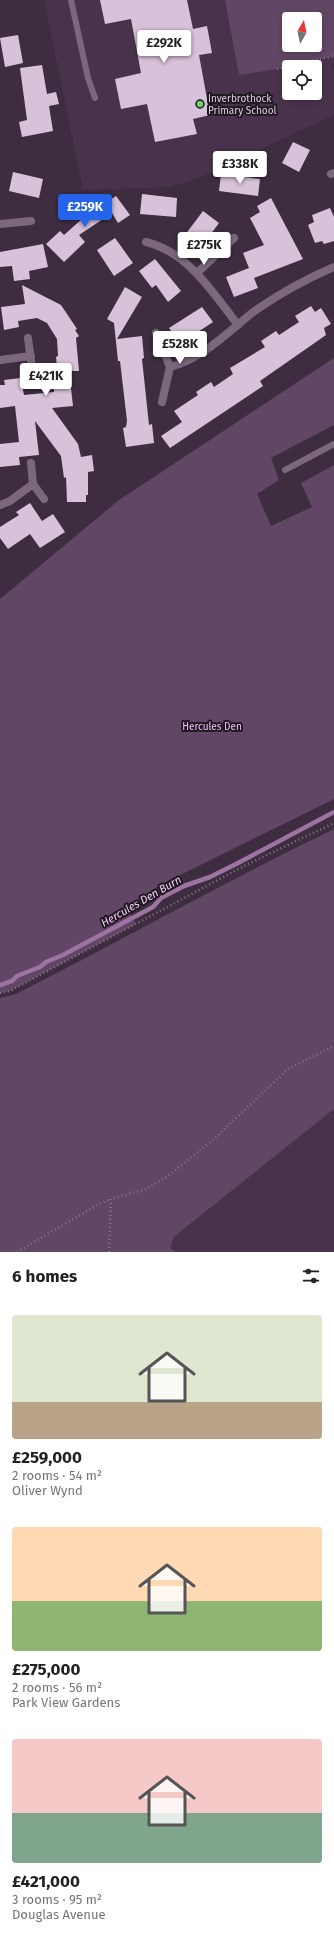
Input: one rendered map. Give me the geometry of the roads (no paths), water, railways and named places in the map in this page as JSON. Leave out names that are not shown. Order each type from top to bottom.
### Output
[{"type":"street","points":[[0,223],[31,221]]},
{"type":"street","points":[[197,273],[234,238]]},
{"type":"street","points":[[146,242],[169,250],[197,273],[238,325]]},
{"type":"street","points":[[170,367],[192,360],[288,289],[334,267]]},
{"type":"street","points":[[156,333],[170,367],[162,402]]},
{"type":"street","points":[[28,338],[34,376]]},
{"type":"street","points":[[0,360],[31,356]]},
{"type":"street","points":[[31,463],[33,484],[44,499]]},
{"type":"street","points":[[0,505],[10,501],[33,484]]},
{"type":"lane","points":[[71,0],[88,78],[95,98]]},
{"type":"lane","points":[[285,470],[334,444]]},
{"type":"waterway","name":"Hercules Den Burn","points":[[0,985],[12,981],[17,976],[40,967],[46,962],[63,955],[153,907],[161,898],[184,886],[210,877],[334,812]]},
{"type":"place","name":"Inverbrothock Primary School","points":[[200,104]]},
{"type":"park label","name":"Hercules Den","points":[[212,726]]}]
